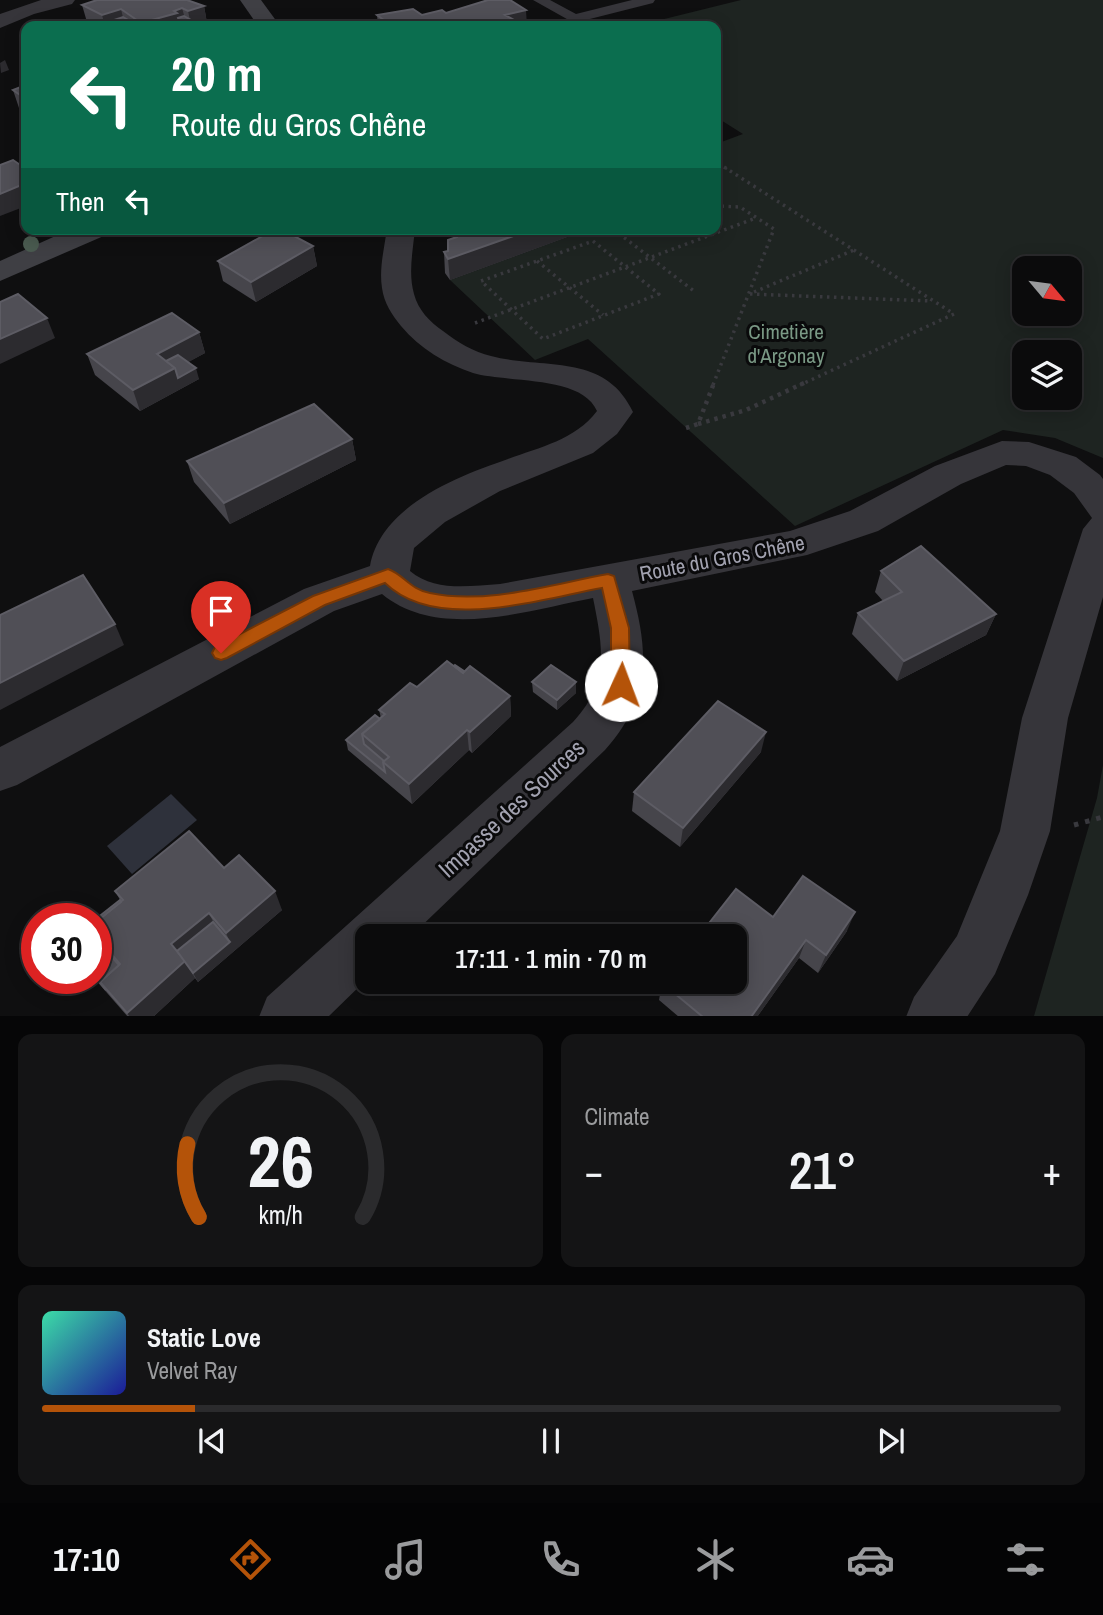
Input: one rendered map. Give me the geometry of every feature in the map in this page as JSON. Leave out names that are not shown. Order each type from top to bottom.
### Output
[{"type":"street","points":[[250,0],[265,21]]},
{"type":"street","points":[[0,22],[51,2]]},
{"type":"street","points":[[0,272],[83,235]]},
{"type":"street","points":[[0,771],[319,600],[388,576],[396,544],[419,520],[450,499],[486,482],[563,454],[586,443],[605,429],[615,412],[613,398],[598,385],[543,373],[485,366],[453,353],[414,320],[402,304],[397,285],[401,235]]},
{"type":"street","name":"Route du Gros Chêne","points":[[388,576],[403,590],[427,600],[462,603],[500,600],[793,545],[864,522],[948,475],[1002,453],[1029,454],[1063,466],[1087,484],[1103,508]]},
{"type":"street","points":[[935,1016],[976,955],[1002,895],[1025,831],[1045,718],[1103,529]]},
{"type":"street","name":"Impasse des Sources","points":[[386,924],[589,736],[610,711],[621,685],[622,654],[620,628],[608,580]]},
{"type":"street","points":[[287,1016],[355,954]]},
{"type":"lane","points":[[540,0],[574,19],[648,0]]},
{"type":"path","points":[[686,428],[746,411],[954,314],[721,165]]},
{"type":"path","points":[[698,424],[774,229],[740,207],[721,206]]},
{"type":"path","points":[[721,231],[756,218]]},
{"type":"path","points":[[620,235],[694,291]]},
{"type":"path","points":[[435,339],[711,235]]},
{"type":"path","points":[[593,241],[659,294],[543,339],[481,281],[537,261],[593,241]]},
{"type":"path","points":[[750,294],[854,250]]},
{"type":"path","points":[[537,261],[604,316]]},
{"type":"path","points":[[750,294],[933,301]]},
{"type":"green space","name":"Cimetière d'Argonay","points":[[741,0],[1103,0],[1103,458],[1055,438],[1003,430],[795,526],[588,339],[535,360],[450,280],[573,235],[721,235],[721,142],[743,134],[721,120],[721,21],[656,21]]},
{"type":"green space","points":[[1103,765],[1103,1016],[1034,1016],[1097,798]]},
{"type":"shaded area","points":[[171,794],[197,820],[132,874],[107,846]]},
{"type":"building","points":[[97,0],[187,0],[204,6],[188,11],[182,8],[174,11],[177,13],[138,21],[121,9],[102,15],[82,5]]},
{"type":"building","points":[[488,0],[510,0],[526,10],[505,15],[514,20],[511,21],[385,21],[377,15],[413,9],[422,15],[442,10],[446,13]]},
{"type":"building","points":[[184,16],[191,20],[179,21],[178,18]]},
{"type":"building","points":[[123,17],[130,21],[111,21]]},
{"type":"building","points":[[21,87],[21,96],[13,90]]},
{"type":"building","points":[[13,160],[21,166],[21,185],[0,194],[0,165]]},
{"type":"building","points":[[264,235],[292,235],[313,246],[251,282],[218,261]]},
{"type":"building","points":[[516,235],[448,259],[444,252],[448,251],[448,240],[457,237]]},
{"type":"building","points":[[18,294],[47,318],[0,339],[0,302]]},
{"type":"building","points":[[172,313],[199,332],[157,354],[175,368],[133,390],[87,354]]},
{"type":"building","points":[[178,355],[196,368],[178,378],[175,368],[166,361]]},
{"type":"building","points":[[314,404],[352,439],[224,503],[187,461]]},
{"type":"building","points":[[921,546],[996,614],[904,661],[858,613],[902,592],[881,571]]},
{"type":"building","points":[[83,575],[115,624],[0,683],[0,615]]},
{"type":"building","points":[[447,661],[463,673],[470,666],[510,696],[470,732],[467,730],[409,784],[383,762],[389,757],[362,734],[385,714],[379,710],[410,683],[417,687]]},
{"type":"building","points":[[551,665],[576,682],[557,700],[532,682]]},
{"type":"building","points":[[718,701],[766,732],[683,828],[634,792]]},
{"type":"building","points":[[375,715],[380,719],[362,734],[364,744],[384,761],[385,772],[346,740]]},
{"type":"building","points":[[189,831],[224,868],[239,855],[275,891],[226,933],[209,913],[171,944],[185,961],[127,1013],[110,994],[112,971],[120,964],[112,955],[112,909],[123,900],[115,891]]},
{"type":"building","points":[[803,876],[855,912],[826,955],[806,940],[752,1016],[702,1016],[675,994],[747,994],[747,924],[708,924],[736,889],[773,917]]},
{"type":"building","points":[[213,922],[230,942],[193,973],[177,951]]},
{"type":"building","points":[[112,957],[119,965],[112,971]]},
{"type":"route","points":[[221,653],[319,600],[388,576],[403,590],[427,600],[462,603],[500,600],[608,580],[620,628],[621,685]]}]
